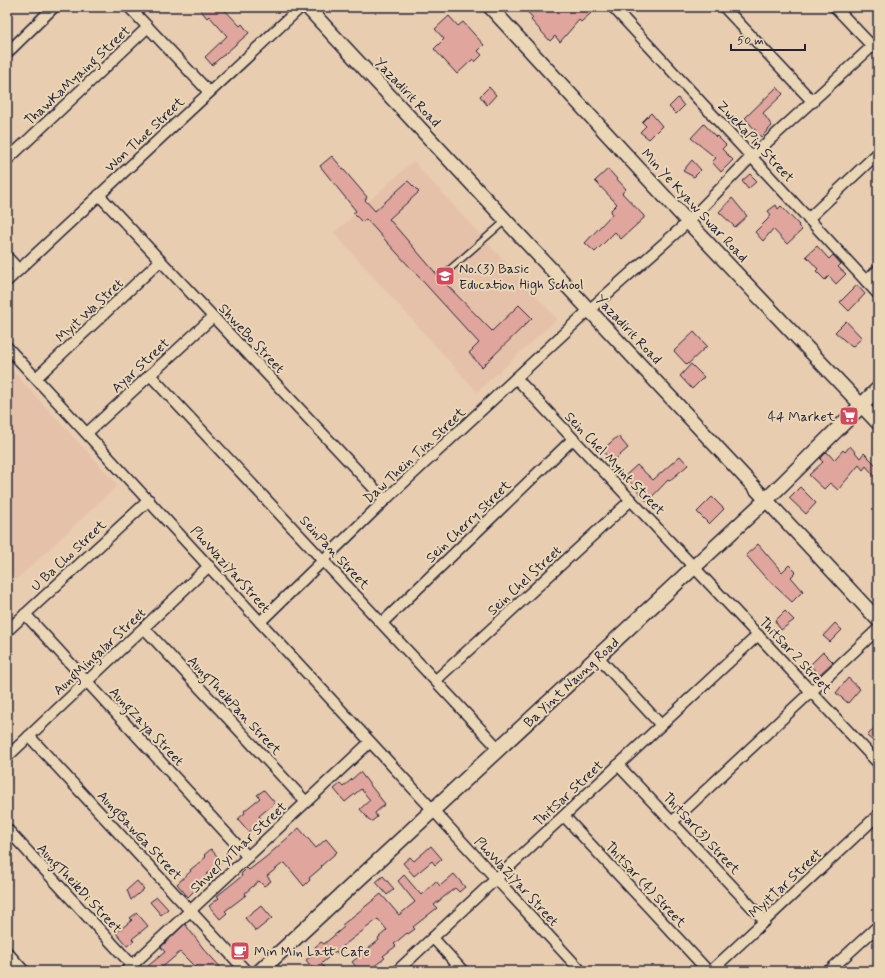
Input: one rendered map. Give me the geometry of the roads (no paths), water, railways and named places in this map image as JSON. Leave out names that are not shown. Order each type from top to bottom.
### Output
[{"type":"main road","name":"Ba Yint Naung Road","points":[[260,971],[766,500],[878,389]]},
{"type":"street","points":[[7,53],[54,7]]},
{"type":"street","points":[[129,7],[209,92]]},
{"type":"street","name":"Won Thoe Street","points":[[7,281],[301,7]]},
{"type":"street","name":"Yazadirit Road","points":[[307,7],[878,620]]},
{"type":"street","name":"Min Ye Kyaw Swar Road","points":[[490,7],[688,222],[878,423]]},
{"type":"street","name":"ZweKaPin Street","points":[[614,7],[878,294]]},
{"type":"street","points":[[724,7],[813,102]]},
{"type":"street","points":[[835,7],[875,44]]},
{"type":"street","name":"ThawKaMyaing Street","points":[[7,160],[148,27]]},
{"type":"street","name":"Daw Thein Tin Street","points":[[260,622],[385,500],[589,310],[688,222],[751,157],[875,44]]},
{"type":"street","points":[[808,219],[878,153]]},
{"type":"street","name":"ShweBo Street","points":[[99,196],[385,500]]},
{"type":"street","points":[[7,257],[19,270]]},
{"type":"street","name":"Myit Wa Stret","points":[[36,378],[160,261]]},
{"type":"street","points":[[866,281],[878,270]]},
{"type":"street","name":"Ayar Street","points":[[87,433],[213,317]]},
{"type":"street","name":"PhoWaziYarStreet","points":[[7,347],[210,566],[369,743],[433,811]]},
{"type":"street","name":"SeinPan Street","points":[[150,375],[499,748]]},
{"type":"street","name":"Sein Chel Myint Street","points":[[516,378],[695,566]]},
{"type":"street","name":"Sein Cherry Street","points":[[382,623],[573,439]]},
{"type":"street","name":"U Ba Cho Street","points":[[7,631],[149,500]]},
{"type":"street","name":"Sein Chel Street","points":[[436,680],[631,500]]},
{"type":"street","name":"AungMingalar Street","points":[[7,757],[210,566]]},
{"type":"street","name":"ThitSar 2 Street","points":[[695,566],[878,763]]},
{"type":"street","name":"AungZaya Street","points":[[25,614],[248,857]]},
{"type":"street","name":"AungTheikPan Street","points":[[144,628],[306,802]]},
{"type":"street","points":[[672,822],[878,629]]},
{"type":"street","name":"ThitSar Street","points":[[397,971],[758,635]]},
{"type":"street","points":[[598,657],[661,725]]},
{"type":"street","name":"AungBawGa Street","points":[[29,736],[246,971]]},
{"type":"street","name":"ShwePyiThar Street","points":[[129,968],[369,743]]},
{"type":"street","name":"ThitSar(3) Street","points":[[618,765],[765,921]]},
{"type":"street","name":"PhoWaZiYar Street","points":[[433,811],[581,971]]},
{"type":"street","name":"MyitTar Street","points":[[710,971],[878,815]]},
{"type":"street","name":"ThitSar (4) Street","points":[[564,816],[710,971]]},
{"type":"street","name":"AungTheikDi Street","points":[[7,829],[129,968]]},
{"type":"street","points":[[830,971],[878,926]]},
{"type":"street","points":[[432,938],[463,971]]},
{"type":"street","points":[[7,952],[24,971]]},
{"type":"lane","points":[[443,275],[506,220]]},
{"type":"place","name":"No.(3) Basic Education High School","points":[[445,276]]},
{"type":"place","name":"44 Market","points":[[849,416]]},
{"type":"place","name":"Min Min Latt Cafe","points":[[240,951]]}]
